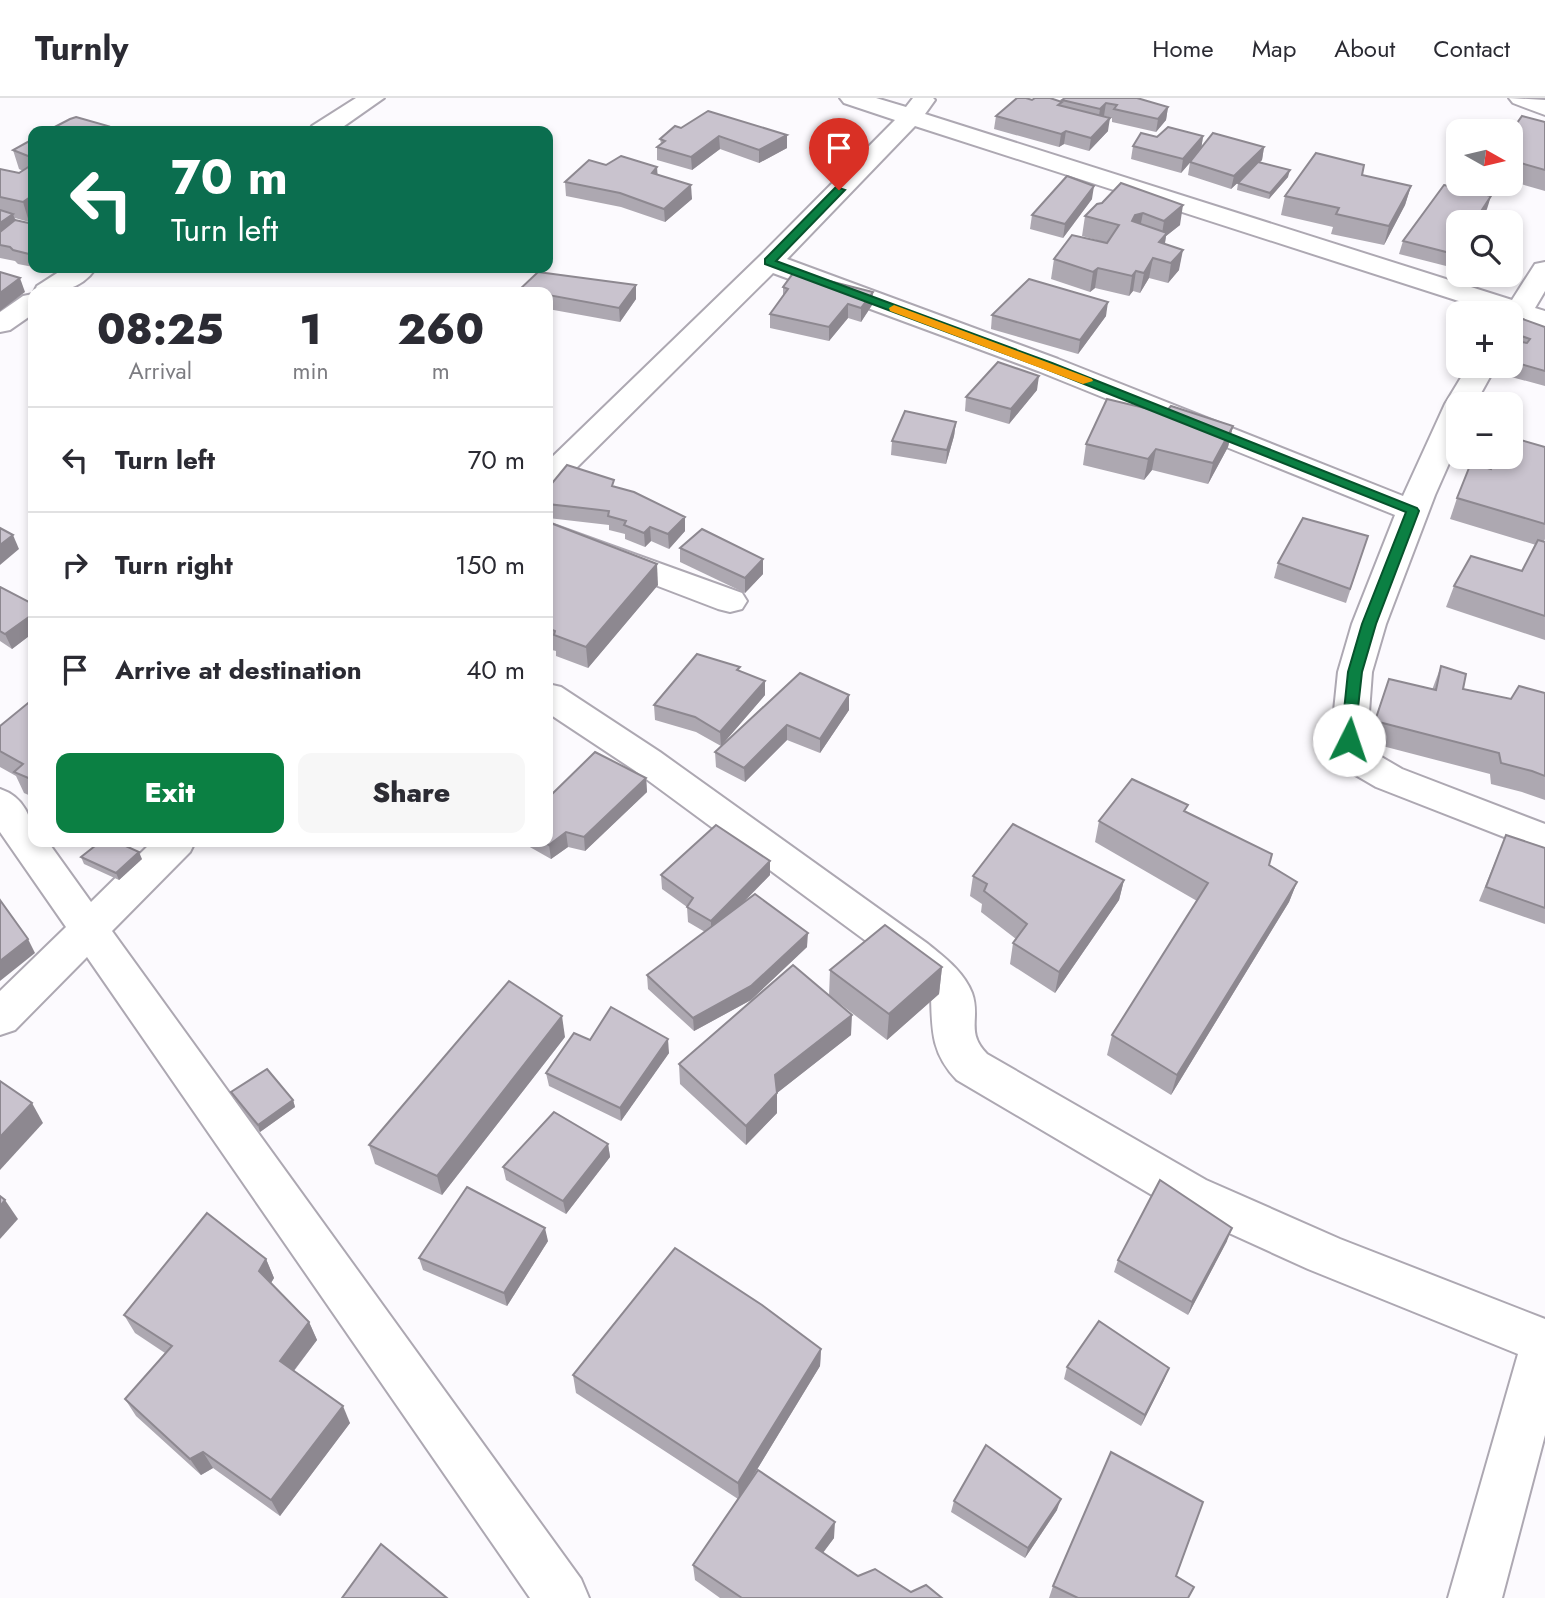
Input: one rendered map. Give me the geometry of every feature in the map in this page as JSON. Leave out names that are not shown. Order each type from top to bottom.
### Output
[{"type":"street","points":[[329,126],[372,98]]},
{"type":"street","points":[[852,98],[917,108],[1525,319],[1545,270]]},
{"type":"street","points":[[1521,98],[1545,108]]},
{"type":"street","points":[[553,473],[769,262],[917,108]]},
{"type":"street","points":[[769,262],[1048,365],[1413,511]]},
{"type":"street","points":[[54,287],[76,273]]},
{"type":"street","points":[[0,324],[28,305]]},
{"type":"street","points":[[1446,436],[1369,624],[1355,672],[1349,740],[1365,764],[1389,778],[1545,839]]},
{"type":"street","points":[[553,535],[730,601]]},
{"type":"street","points":[[553,699],[647,761],[914,955],[946,984],[952,995],[953,1038],[962,1057],[972,1067],[1190,1194],[1324,1254],[1545,1343],[1475,1598]]},
{"type":"street","points":[[0,803],[28,842]]},
{"type":"street","points":[[32,847],[562,1598]]},
{"type":"street","points":[[0,1018],[171,847]]},
{"type":"building","points":[[1017,98],[1050,98],[1062,102],[1058,105],[1110,118],[1091,138],[1066,131],[1061,134],[996,116]]},
{"type":"building","points":[[1137,98],[1168,107],[1158,119],[1114,109],[1117,105],[1106,103],[1100,109],[1062,100]]},
{"type":"building","points":[[708,111],[787,135],[759,150],[719,136],[691,157],[657,147],[665,141],[660,139],[675,126],[681,128]]},
{"type":"building","points":[[1522,116],[1545,122],[1545,170],[1523,164],[1523,119],[1520,119]]},
{"type":"building","points":[[76,117],[108,126],[57,126]]},
{"type":"building","points":[[1168,127],[1203,136],[1183,159],[1133,146],[1141,133],[1157,137]]},
{"type":"building","points":[[1213,133],[1264,147],[1234,176],[1190,162]]},
{"type":"building","points":[[28,142],[28,156],[13,150]]},
{"type":"building","points":[[1316,153],[1364,165],[1362,175],[1411,186],[1389,226],[1336,214],[1339,208],[1285,196]]},
{"type":"building","points":[[621,156],[657,167],[652,173],[691,185],[664,209],[620,193],[565,182],[589,160],[606,165]]},
{"type":"building","points":[[1258,162],[1290,170],[1270,193],[1238,183]]},
{"type":"building","points":[[28,167],[28,198],[23,202],[0,197],[0,169],[19,173]]},
{"type":"building","points":[[1067,176],[1094,186],[1065,224],[1032,215]]},
{"type":"building","points":[[1121,183],[1183,205],[1164,221],[1143,213],[1135,215],[1132,221],[1167,233],[1159,242],[1183,250],[1171,263],[1153,258],[1144,273],[1136,271],[1132,276],[1098,268],[1093,272],[1054,259],[1072,235],[1107,243],[1119,225],[1085,216]]},
{"type":"building","points":[[1444,185],[1446,196],[1491,196],[1482,210],[1446,210],[1446,252],[1403,241]]},
{"type":"building","points":[[0,210],[13,214],[0,223]]},
{"type":"building","points":[[15,220],[28,223],[28,254],[0,245],[0,232]]},
{"type":"building","points":[[0,272],[20,278],[0,293]]},
{"type":"building","points":[[794,272],[873,292],[861,308],[848,304],[829,327],[770,314],[788,289],[783,287]]},
{"type":"building","points":[[537,273],[636,285],[619,308],[553,296],[553,287],[522,287]]},
{"type":"building","points":[[1029,279],[1108,302],[1080,340],[992,315]]},
{"type":"building","points":[[1523,319],[1545,327],[1545,371],[1523,365],[1523,342],[1527,343],[1530,339],[1523,337]]},
{"type":"building","points":[[998,362],[1039,376],[1011,409],[966,397]]},
{"type":"building","points":[[1107,399],[1165,413],[1171,406],[1233,426],[1213,463],[1156,449],[1148,459],[1086,444]]},
{"type":"building","points":[[905,411],[956,422],[947,450],[892,441]]},
{"type":"building","points":[[1523,441],[1545,447],[1545,524],[1457,498],[1469,469],[1523,469]]},
{"type":"building","points":[[567,465],[614,480],[612,486],[634,492],[685,517],[668,534],[650,527],[644,533],[624,525],[626,521],[608,516],[609,511],[553,505],[553,482]]},
{"type":"building","points":[[1303,518],[1368,536],[1350,589],[1278,563]]},
{"type":"building","points":[[553,524],[657,564],[586,647],[554,635]]},
{"type":"building","points":[[0,528],[13,535],[0,545]]},
{"type":"building","points":[[702,529],[763,559],[745,578],[680,548]]},
{"type":"building","points":[[1538,540],[1545,542],[1545,616],[1454,586],[1471,556],[1522,571]]},
{"type":"building","points":[[0,587],[28,601],[28,618],[5,634],[0,631]]},
{"type":"building","points":[[697,654],[740,667],[737,670],[765,681],[720,732],[695,717],[654,705]]},
{"type":"building","points":[[1441,666],[1466,674],[1463,689],[1511,699],[1519,686],[1545,693],[1545,776],[1501,763],[1499,753],[1375,721],[1389,679],[1436,690]]},
{"type":"building","points":[[800,673],[849,695],[820,739],[787,725],[744,768],[715,752]]},
{"type":"building","points":[[28,703],[28,778],[14,772],[23,764],[0,751],[0,726]]},
{"type":"building","points":[[595,752],[646,778],[584,837],[566,832],[553,842],[553,793]]},
{"type":"building","points":[[1132,779],[1188,805],[1184,811],[1272,854],[1269,865],[1297,882],[1177,1075],[1112,1035],[1208,883],[1099,821]]},
{"type":"building","points":[[1013,824],[1124,880],[1059,972],[1013,943],[1027,924],[984,891],[987,884],[973,876]]},
{"type":"building","points":[[716,825],[770,861],[711,921],[687,907],[693,898],[661,875]]},
{"type":"building","points":[[1506,835],[1545,848],[1545,908],[1486,887]]},
{"type":"building","points":[[94,847],[128,847],[139,852],[116,873],[81,857]]},
{"type":"building","points":[[755,894],[808,933],[751,986],[693,1018],[647,975]]},
{"type":"building","points":[[0,900],[28,939],[0,961]]},
{"type":"building","points":[[885,925],[942,967],[889,1014],[830,970]]},
{"type":"building","points":[[793,965],[852,1015],[775,1075],[777,1093],[746,1126],[679,1064]]},
{"type":"building","points":[[509,981],[562,1016],[437,1176],[369,1145]]},
{"type":"building","points":[[611,1007],[668,1039],[620,1108],[546,1073],[574,1033],[590,1040]]},
{"type":"building","points":[[267,1069],[293,1100],[258,1125],[231,1092]]},
{"type":"building","points":[[0,1081],[32,1103],[0,1137]]},
{"type":"building","points":[[554,1112],[608,1144],[563,1201],[503,1167]]},
{"type":"building","points":[[1160,1180],[1232,1228],[1192,1302],[1118,1260]]},
{"type":"building","points":[[467,1187],[545,1228],[504,1293],[419,1258]]},
{"type":"building","points":[[207,1213],[266,1259],[259,1271],[309,1322],[280,1361],[343,1406],[271,1500],[203,1452],[190,1459],[125,1399],[172,1346],[124,1315]]},
{"type":"building","points":[[675,1248],[762,1305],[821,1349],[738,1483],[573,1375]]},
{"type":"building","points":[[1099,1321],[1169,1368],[1145,1415],[1067,1367]]},
{"type":"building","points":[[986,1445],[1061,1499],[1028,1548],[954,1501]]},
{"type":"building","points":[[1111,1452],[1203,1502],[1176,1576],[1194,1587],[1188,1598],[1078,1598],[1053,1586]]},
{"type":"building","points":[[758,1470],[835,1522],[816,1548],[858,1576],[875,1569],[911,1592],[926,1585],[942,1598],[742,1598],[693,1565]]},
{"type":"building","points":[[381,1544],[447,1598],[342,1598]]},
{"type":"slow traffic","points":[[894,308],[1087,381]]},
{"type":"route","points":[[839,190],[769,262],[1048,365],[1413,511],[1369,624],[1355,672],[1349,740]]}]
